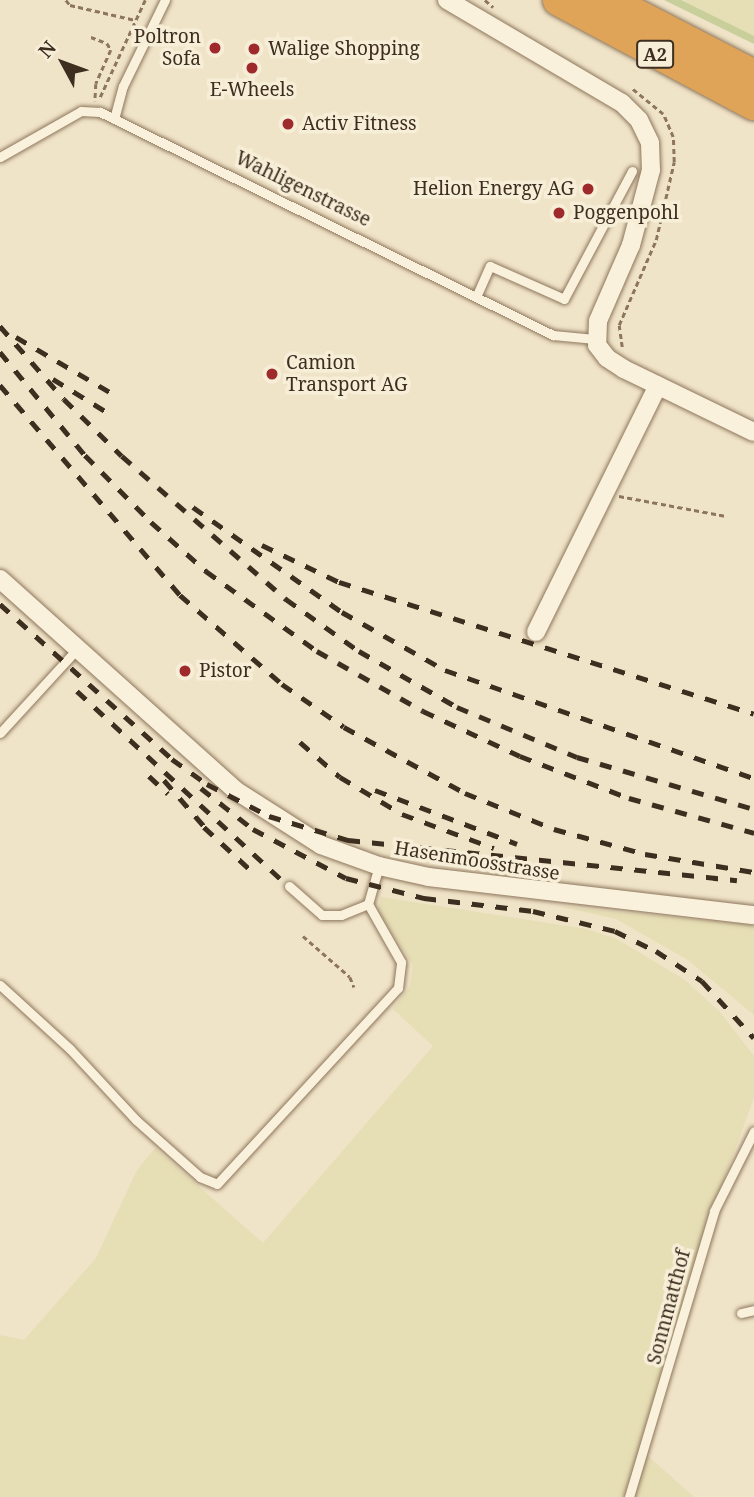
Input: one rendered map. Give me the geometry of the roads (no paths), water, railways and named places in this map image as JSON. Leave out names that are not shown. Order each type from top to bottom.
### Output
[{"type":"highway","name":"A2","points":[[559,0],[754,104]]},
{"type":"highway","name":"A2","points":[[607,0],[754,76]]},
{"type":"street","points":[[447,0],[622,103],[645,131],[652,157],[648,183],[631,245],[602,309],[595,339],[607,358],[754,432]]},
{"type":"street","points":[[536,632],[658,385]]},
{"type":"street","name":"Hasenmoosstrasse","points":[[0,579],[254,805],[321,845],[379,866],[559,895],[754,915]]},
{"type":"lane","points":[[114,119],[123,86],[166,0]]},
{"type":"lane","name":"Wahligenstrasse","points":[[0,158],[81,111],[98,111],[553,335],[595,339]]},
{"type":"lane","points":[[476,297],[490,266],[564,299],[632,171]]},
{"type":"lane","points":[[0,733],[77,649]]},
{"type":"lane","points":[[0,985],[70,1049],[136,1120],[200,1177],[214,1184],[226,1178],[398,988],[401,962],[368,904],[379,866]]},
{"type":"lane","points":[[289,886],[321,915],[341,915],[368,904]]},
{"type":"lane","name":"Sonnmatthof","points":[[629,1497],[714,1211],[754,1131]]},
{"type":"lane","points":[[741,1313],[754,1310]]},
{"type":"railway","points":[[0,326],[64,399],[122,456],[286,599],[359,651],[457,707],[577,757],[754,809]]},
{"type":"railway","points":[[16,337],[113,394]]},
{"type":"railway","points":[[0,352],[85,455],[151,522],[206,571],[317,651],[423,711],[520,756],[629,798],[754,833]]},
{"type":"railway","points":[[53,379],[105,411]]},
{"type":"railway","points":[[0,385],[180,595],[282,684],[344,727],[465,793],[554,829],[645,854],[754,872]]},
{"type":"railway","points":[[193,507],[342,612],[445,670],[754,778]]},
{"type":"railway","points":[[262,545],[339,582],[754,714]]},
{"type":"railway","points":[[0,604],[172,759],[207,784],[269,816],[348,840],[737,880]]},
{"type":"railway","points":[[77,691],[281,879]]},
{"type":"railway","points":[[300,742],[340,777],[402,814],[494,848]]},
{"type":"railway","points":[[149,776],[168,794]]},
{"type":"railway","points":[[164,780],[210,833]]},
{"type":"railway","points":[[201,788],[253,829],[346,878],[424,898],[533,911],[615,931],[656,951],[702,981],[754,1038]]},
{"type":"railway","points":[[375,790],[517,844]]},
{"type":"railway","points":[[204,827],[256,875]]},
{"type":"place","name":"Poltron Sofa","points":[[215,48]]},
{"type":"place","name":"Walige Shopping","points":[[254,49]]},
{"type":"place","name":"E-Wheels","points":[[252,68]]},
{"type":"place","name":"Activ Fitness","points":[[288,124]]},
{"type":"place","name":"Helion Energy AG","points":[[588,189]]},
{"type":"place","name":"Poggenpohl","points":[[559,213]]},
{"type":"place","name":"Camion Transport AG","points":[[272,374]]},
{"type":"place","name":"Pistor","points":[[185,671]]}]
